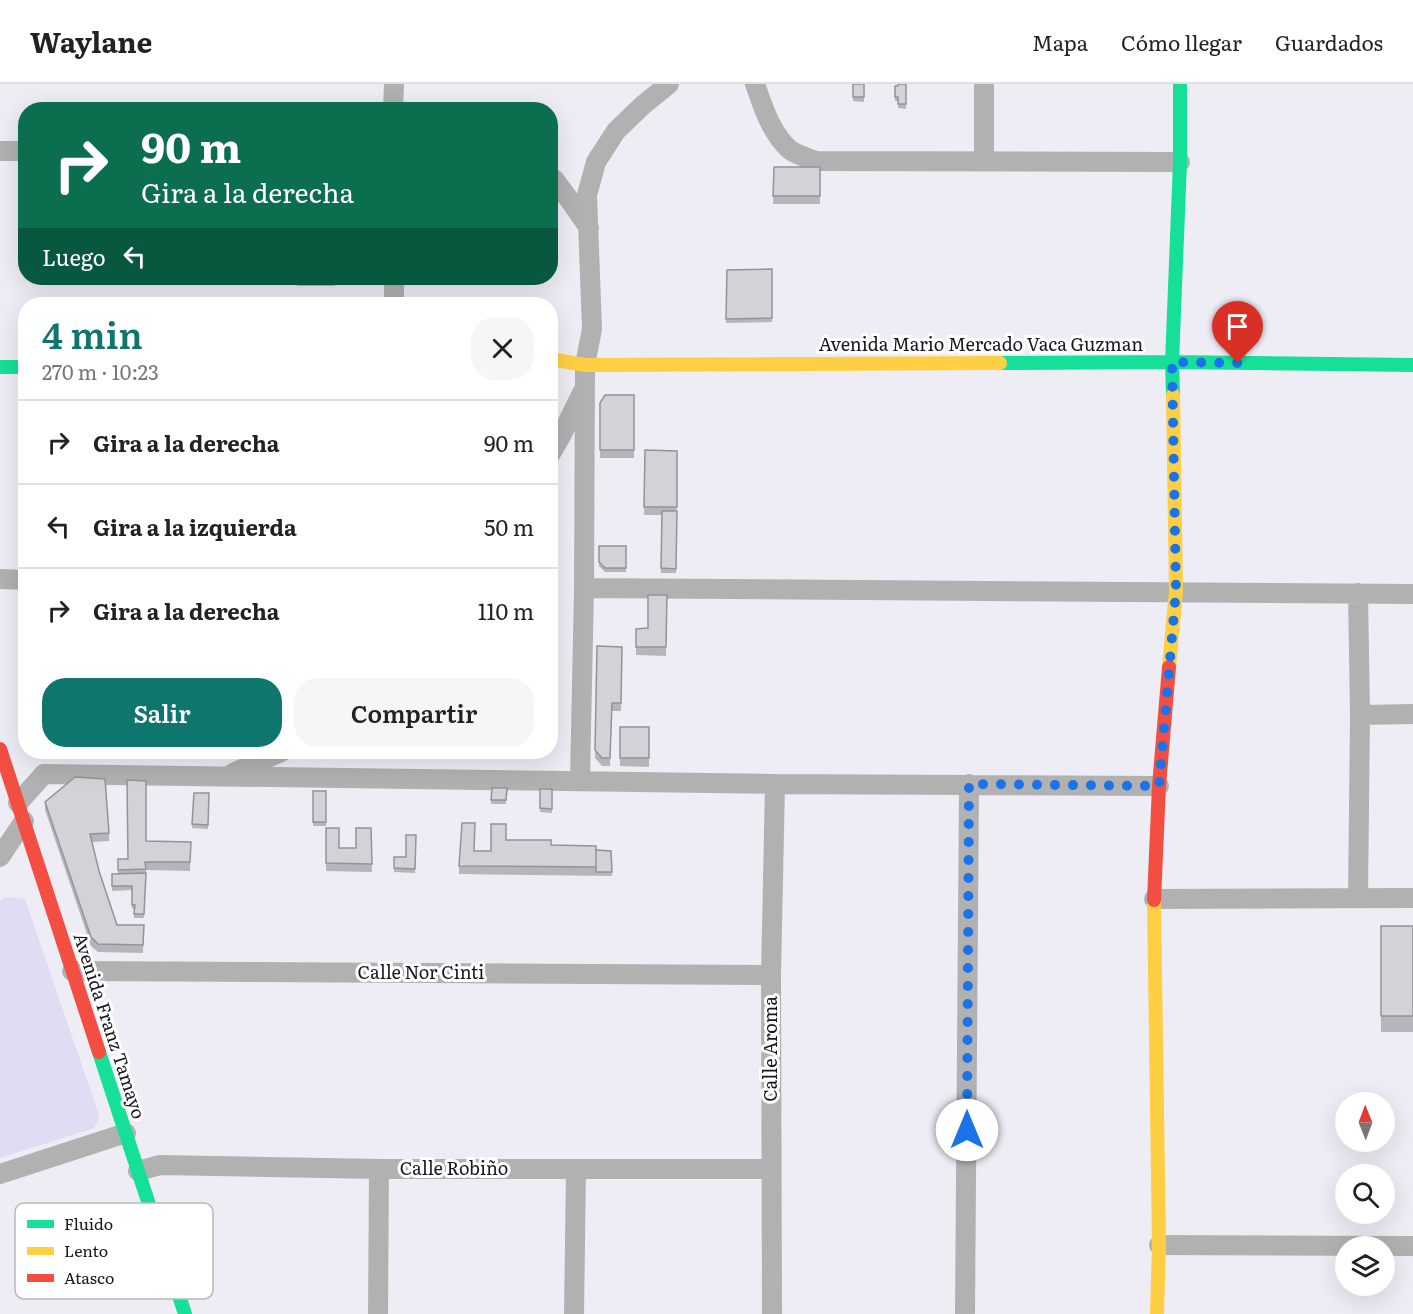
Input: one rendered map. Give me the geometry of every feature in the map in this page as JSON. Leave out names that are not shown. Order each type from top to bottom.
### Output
[{"type":"street","points":[[393,102],[394,84]]},
{"type":"street","points":[[579,781],[584,588],[585,365],[592,329],[587,195],[596,162],[616,131],[669,84]]},
{"type":"street","points":[[755,84],[774,131],[791,151],[816,161],[1180,162]]},
{"type":"street","points":[[984,84],[984,161]]},
{"type":"street","points":[[1157,1314],[1159,1245],[1154,899],[1159,786],[1176,591],[1172,362],[1180,162],[1180,84]]},
{"type":"street","points":[[0,151],[18,152]]},
{"type":"street","points":[[558,184],[589,228]]},
{"type":"street","name":"Avenida Mario Mercado Vaca Guzman","points":[[558,360],[585,365],[1172,362],[1413,365]]},
{"type":"street","points":[[0,367],[18,367]]},
{"type":"street","points":[[558,441],[585,387]]},
{"type":"street","points":[[0,579],[18,580]]},
{"type":"street","points":[[584,588],[1413,594]]},
{"type":"street","points":[[1358,593],[1360,715],[1358,898]]},
{"type":"street","points":[[1360,715],[1413,714]]},
{"type":"street","name":"Avenida Franz Tamayo","points":[[0,748],[149,1203]]},
{"type":"street","points":[[225,776],[265,759]]},
{"type":"street","points":[[0,857],[21,812],[44,774],[775,784],[1159,786]]},
{"type":"street","name":"Calle Aroma","points":[[772,1314],[771,975],[775,784]]},
{"type":"street","points":[[965,1314],[969,784]]},
{"type":"street","points":[[0,836],[21,812]]},
{"type":"street","points":[[1154,899],[1413,898]]},
{"type":"street","name":"Calle Nor Cinti","points":[[72,970],[771,975]]},
{"type":"street","points":[[0,1174],[126,1133]]},
{"type":"street","name":"Calle Robiño","points":[[138,1171],[160,1165],[771,1169]]},
{"type":"street","points":[[378,1314],[379,1168]]},
{"type":"street","points":[[574,1314],[576,1169]]},
{"type":"street","points":[[1159,1245],[1413,1246]]},
{"type":"street","name":"Avenida Franz Tamayo","points":[[180,1299],[185,1314]]},
{"type":"shaded area","points":[[5,897],[25,899],[100,1118],[94,1128],[0,1158],[0,901]]},
{"type":"building","points":[[853,84],[864,84],[864,97],[853,97]]},
{"type":"building","points":[[906,84],[906,104],[898,104],[898,97],[895,97],[895,86]]},
{"type":"building","points":[[774,167],[820,167],[820,196],[773,196]]},
{"type":"building","points":[[772,269],[772,318],[726,319],[727,270]]},
{"type":"building","points":[[605,395],[634,395],[634,450],[600,450],[600,403]]},
{"type":"building","points":[[645,450],[677,451],[677,507],[644,507]]},
{"type":"building","points":[[662,511],[677,511],[676,569],[661,568]]},
{"type":"building","points":[[599,546],[626,546],[626,568],[605,568],[599,562]]},
{"type":"building","points":[[648,595],[667,595],[666,647],[636,647],[636,629],[648,628]]},
{"type":"building","points":[[597,646],[622,647],[621,703],[612,703],[610,758],[602,758],[595,750]]},
{"type":"building","points":[[620,727],[649,727],[649,758],[620,758]]},
{"type":"building","points":[[75,777],[105,779],[109,833],[90,834],[99,871],[117,925],[144,925],[143,945],[98,944],[91,937],[45,802]]},
{"type":"building","points":[[127,780],[146,781],[146,841],[191,842],[190,862],[145,862],[146,869],[118,870],[118,859],[128,859]]},
{"type":"building","points":[[492,788],[507,788],[506,800],[491,800]]},
{"type":"building","points":[[540,789],[552,789],[552,809],[540,808]]},
{"type":"building","points":[[313,791],[326,791],[326,822],[313,822]]},
{"type":"building","points":[[194,793],[209,793],[208,825],[192,824]]},
{"type":"building","points":[[462,823],[475,823],[474,851],[491,851],[491,824],[506,824],[506,840],[551,840],[551,845],[596,846],[596,867],[459,866]]},
{"type":"building","points":[[326,828],[339,828],[339,848],[356,848],[356,828],[371,828],[372,864],[326,863]]},
{"type":"building","points":[[406,835],[416,835],[415,869],[394,868],[394,857],[406,857]]},
{"type":"building","points":[[596,850],[611,851],[612,872],[596,872]]},
{"type":"building","points":[[146,873],[144,914],[134,914],[132,886],[112,886],[112,874]]},
{"type":"building","points":[[1381,926],[1413,926],[1413,1016],[1381,1016]]},
{"type":"traffic: fast","points":[[1173,395],[1180,84]]},
{"type":"traffic: fast","points":[[1000,363],[1172,362],[1413,365]]},
{"type":"traffic: fast","points":[[0,367],[18,367]]},
{"type":"traffic: fast","points":[[99,1052],[149,1203]]},
{"type":"traffic: fast","points":[[180,1299],[185,1314]]},
{"type":"traffic: slow","points":[[558,360],[585,365],[1000,363]]},
{"type":"traffic: slow","points":[[1169,667],[1176,591],[1173,395]]},
{"type":"traffic: slow","points":[[1154,900],[1159,1245],[1157,1314]]},
{"type":"traffic: jam","points":[[1154,900],[1159,786],[1169,667]]},
{"type":"traffic: jam","points":[[0,749],[99,1052]]},
{"type":"route","points":[[967,1130],[969,784],[1159,786],[1176,591],[1172,362],[1238,363]]}]
